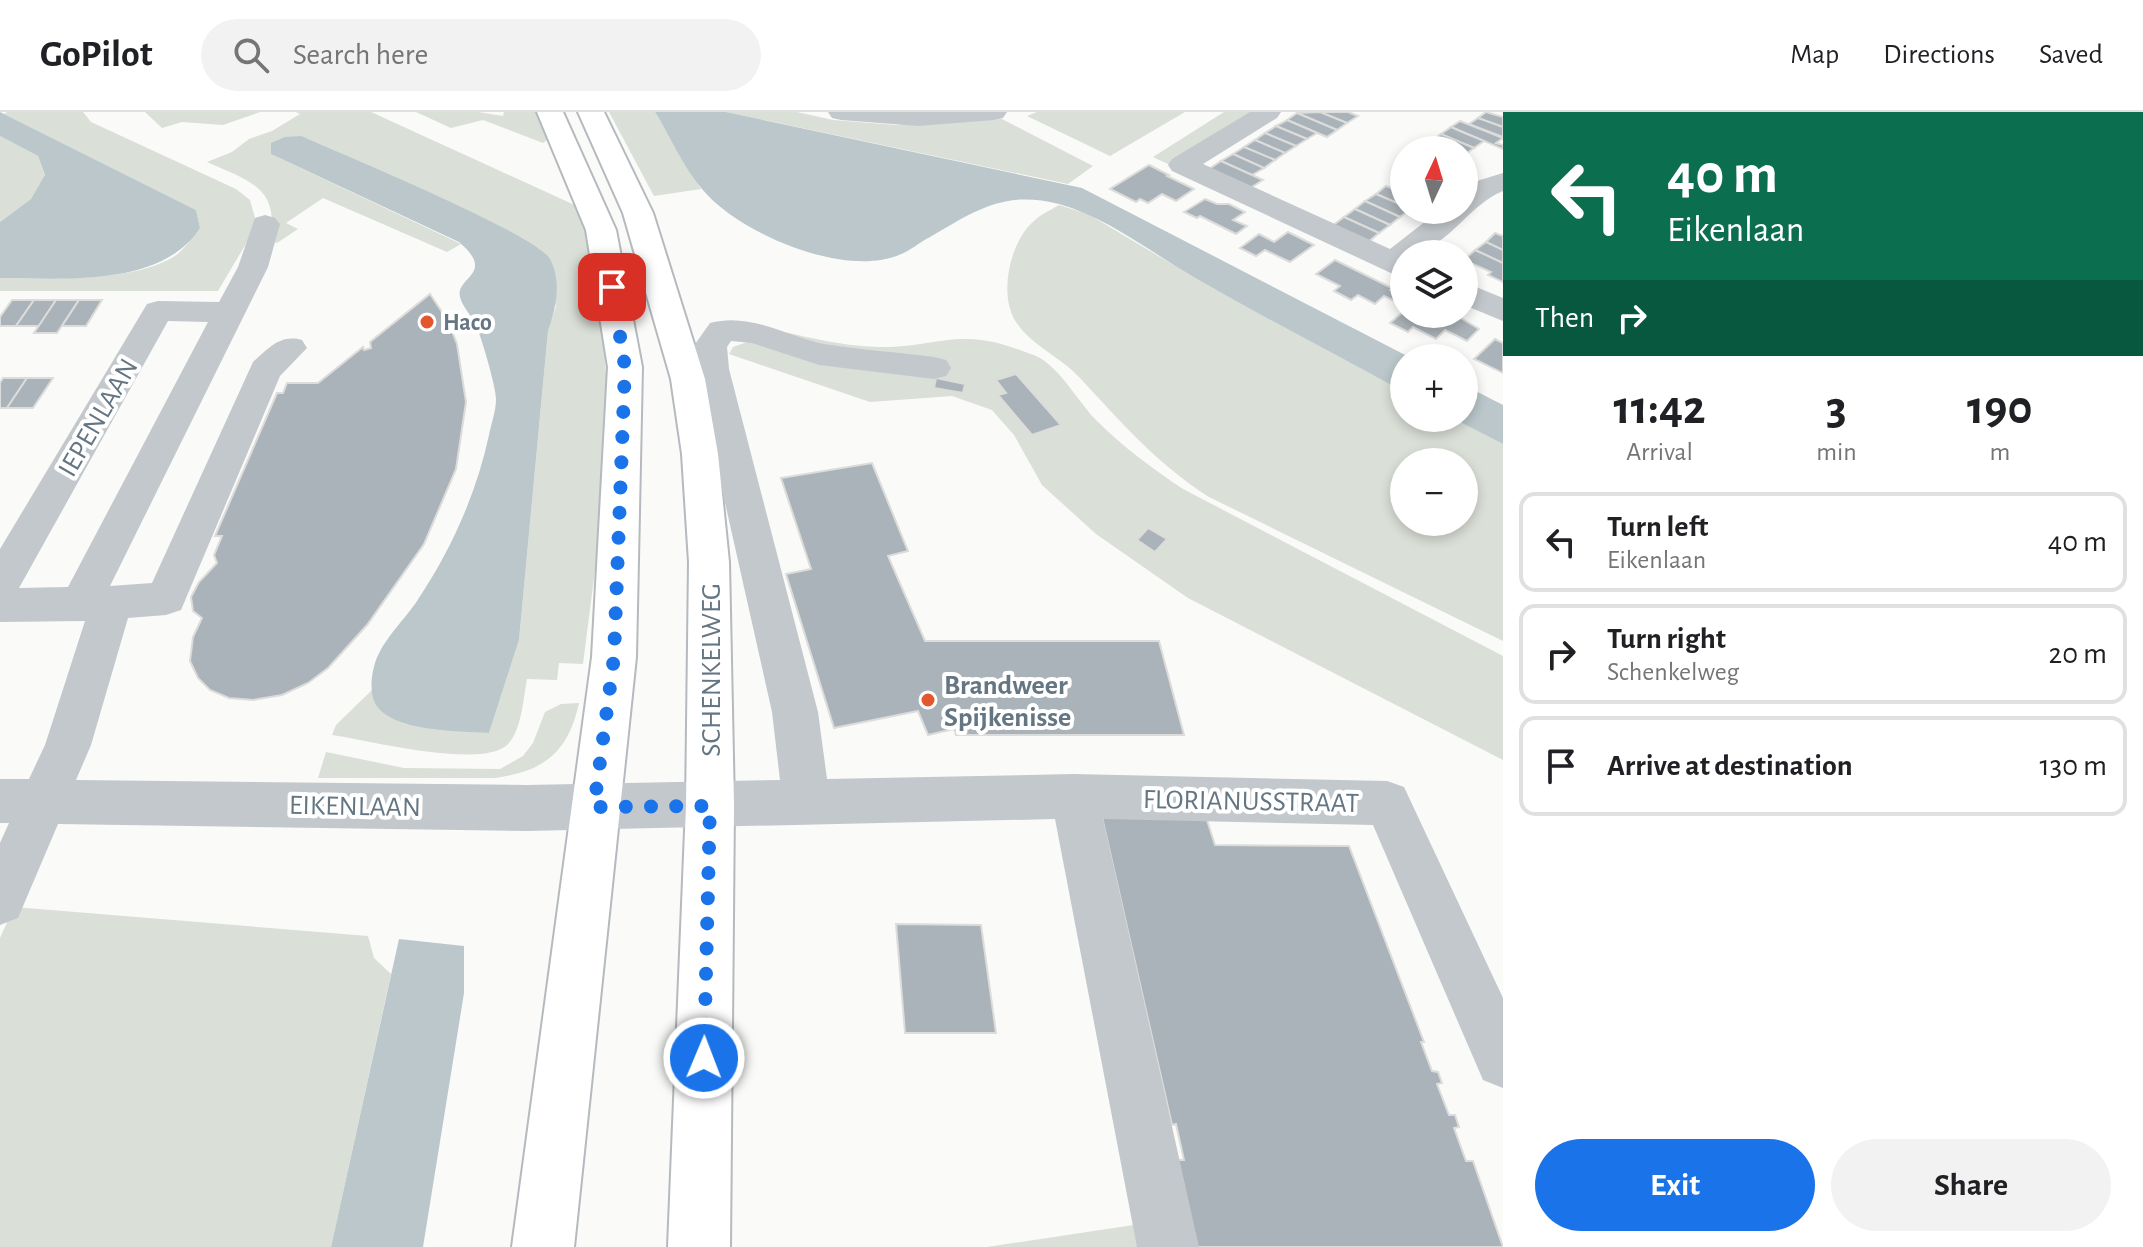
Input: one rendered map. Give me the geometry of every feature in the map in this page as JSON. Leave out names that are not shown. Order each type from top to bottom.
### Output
[{"type":"main road","points":[[543,1247],[614,657],[625,367],[601,230],[550,112]]},
{"type":"main road","name":"SCHENKELWEG","points":[[591,112],[638,213],[688,379],[700,454],[709,562],[710,806],[699,1247]]},
{"type":"street","points":[[841,112],[957,118],[994,112]]},
{"type":"street","points":[[1268,112],[1182,165],[1390,260]]},
{"type":"street","points":[[1478,194],[1503,181]]},
{"type":"street","points":[[0,900],[22,801],[68,745],[96,604],[229,312],[253,267],[265,224]]},
{"type":"street","points":[[1425,240],[1442,224]]},
{"type":"street","points":[[1478,299],[1503,311]]},
{"type":"street","name":"IEPENLAAN","points":[[0,585],[158,311],[229,312]]},
{"type":"street","name":"SCHENKELWEG","points":[[806,802],[795,712],[712,369],[710,347],[722,330],[755,333],[819,354],[934,368]]},
{"type":"street","points":[[0,605],[96,604],[166,598],[265,370],[290,348]]},
{"type":"street","name":"FLORIANUSSTRAAT","points":[[710,806],[1074,796],[1387,803],[1503,1060]]},
{"type":"street","points":[[1074,796],[1168,1247]]},
{"type":"street","name":"EIKENLAAN","points":[[22,801],[710,806]]},
{"type":"shaded area","points":[[0,112],[196,210],[200,228],[183,247],[161,261],[136,270],[81,278],[0,278],[0,222],[31,199],[45,175],[38,156],[0,136]]},
{"type":"shaded area","points":[[83,112],[91,122],[236,189],[250,200],[257,225],[218,291],[0,291],[0,278],[90,277],[157,265],[175,256],[200,228],[196,210],[4,114]]},
{"type":"shaded area","points":[[145,112],[260,112],[223,125],[182,122],[162,128]]},
{"type":"shaded area","points":[[296,112],[371,112],[579,207],[600,312],[607,392],[602,511],[583,664],[559,663],[557,680],[527,679],[513,738],[495,751],[451,754],[332,735],[336,725],[372,690],[376,705],[489,733],[519,640],[548,331],[556,306],[540,249],[271,154],[461,244],[447,252],[323,198],[286,223],[298,229],[277,243],[270,240],[272,222],[266,197],[248,181],[207,162],[232,152],[249,139],[272,131],[300,114]]},
{"type":"shaded area","points":[[416,112],[478,112],[503,116],[504,112],[542,112],[552,136],[543,143],[483,120],[451,128]]},
{"type":"shaded area","points":[[609,112],[655,112],[701,189],[654,196]]},
{"type":"shaded area","points":[[655,112],[726,112],[1082,188],[1390,347],[1390,384],[1180,269],[1113,227],[1059,204],[1023,199],[992,205],[962,218],[899,255],[876,261],[850,261],[822,256],[765,235],[719,205],[689,171]]},
{"type":"shaded area","points":[[726,112],[797,112],[833,120],[896,125],[1002,119],[1093,166],[1068,184]]},
{"type":"shaded area","points":[[1037,112],[1185,112],[1110,156],[1027,116]]},
{"type":"shaded area","points":[[1224,112],[1255,112],[1170,165],[1153,157]]},
{"type":"shaded area","points":[[0,136],[38,156],[45,176],[31,199],[0,222]]},
{"type":"shaded area","points":[[301,136],[434,194],[511,232],[537,247],[550,259],[554,268],[556,295],[548,331],[519,640],[489,733],[410,725],[383,713],[372,695],[372,675],[381,649],[441,562],[477,479],[489,435],[496,404],[494,384],[478,329],[460,297],[463,284],[475,268],[474,261],[459,242],[271,154],[271,143],[285,137]]},
{"type":"shaded area","points":[[1059,205],[1088,214],[1197,279],[1390,384],[1390,432],[1478,431],[1503,444],[1503,641],[1209,497],[1156,457],[1072,371],[1030,338],[1016,322],[1008,298],[1009,269],[1019,241],[1037,219]]},
{"type":"shaded area","points":[[747,323],[862,346],[978,340],[1040,358],[1056,371],[1107,431],[1183,489],[1503,656],[1503,760],[1188,598],[1096,534],[1042,485],[1014,435],[992,410],[952,396],[870,402],[729,354],[733,347],[750,341]]},
{"type":"shaded area","points":[[1478,392],[1503,405],[1503,444],[1478,431]]},
{"type":"shaded area","points":[[579,703],[561,747],[540,764],[512,775],[495,778],[318,778],[326,752],[404,768],[500,769],[523,756],[533,743],[545,712],[561,704]]},
{"type":"shaded area","points":[[14,907],[368,936],[374,958],[391,974],[331,1247],[0,1247],[0,938]]},
{"type":"shaded area","points":[[399,939],[464,946],[464,993],[423,1247],[331,1247]]},
{"type":"shaded area","points":[[1140,1224],[1144,1247],[987,1247]]},
{"type":"building","points":[[1320,112],[1348,112],[1358,116],[1347,123]]},
{"type":"building","points":[[1320,112],[1347,123],[1337,130],[1297,113]]},
{"type":"building","points":[[1486,112],[1503,117],[1503,127],[1478,118]]},
{"type":"building","points":[[1297,113],[1337,130],[1327,137],[1287,120]]},
{"type":"building","points":[[1478,118],[1503,127],[1503,137],[1469,124]]},
{"type":"building","points":[[1287,120],[1317,133],[1307,139],[1276,126]]},
{"type":"building","points":[[1460,121],[1503,138],[1496,143],[1503,145],[1503,149],[1478,136],[1451,127]]},
{"type":"building","points":[[1276,126],[1307,139],[1296,146],[1265,133]]},
{"type":"building","points":[[1451,127],[1472,136],[1446,136],[1441,134]]},
{"type":"building","points":[[1265,133],[1296,146],[1285,153],[1255,140]]},
{"type":"building","points":[[1255,140],[1285,153],[1275,160],[1244,147]]},
{"type":"building","points":[[1244,147],[1275,160],[1264,168],[1233,154]]},
{"type":"building","points":[[1233,154],[1264,168],[1252,175],[1221,161]]},
{"type":"building","points":[[1221,161],[1263,180],[1250,188],[1209,169]]},
{"type":"building","points":[[1149,165],[1194,189],[1176,201],[1162,194],[1148,203],[1140,199],[1136,202],[1110,189]]},
{"type":"building","points":[[1386,186],[1390,188],[1390,200],[1376,194]]},
{"type":"building","points":[[1376,194],[1390,200],[1390,212],[1365,201]]},
{"type":"building","points":[[1205,199],[1217,204],[1229,204],[1245,212],[1233,220],[1247,226],[1236,234],[1200,216],[1197,218],[1184,212]]},
{"type":"building","points":[[1365,201],[1390,212],[1391,224],[1390,225],[1355,209]]},
{"type":"building","points":[[1355,209],[1390,225],[1379,233],[1344,217]]},
{"type":"building","points":[[1344,217],[1379,233],[1367,243],[1332,226]]},
{"type":"building","points":[[1288,232],[1314,245],[1290,262],[1265,250],[1256,256],[1240,248],[1259,234],[1274,242]]},
{"type":"building","points":[[1495,233],[1503,236],[1503,250],[1486,242]]},
{"type":"building","points":[[1486,242],[1503,250],[1503,263],[1478,251]]},
{"type":"building","points":[[1478,251],[1503,263],[1503,282],[1488,275],[1491,272],[1478,266]]},
{"type":"building","points":[[1335,260],[1390,287],[1390,299],[1384,296],[1375,304],[1358,295],[1351,300],[1334,291],[1340,286],[1316,274]]},
{"type":"building","points":[[430,294],[448,321],[457,344],[466,402],[456,469],[424,544],[367,625],[328,668],[308,683],[282,695],[253,700],[229,698],[210,690],[198,678],[190,661],[193,637],[202,618],[193,611],[191,597],[199,582],[217,563],[214,555],[222,536],[215,536],[277,393],[283,393],[287,383],[318,383],[363,347],[364,350],[371,348],[370,342]]},
{"type":"building","points":[[12,300],[34,300],[16,326],[0,326],[0,317]]},
{"type":"building","points":[[34,300],[56,300],[39,326],[16,326]]},
{"type":"building","points":[[56,300],[79,300],[57,333],[34,333]]},
{"type":"building","points":[[79,300],[102,300],[86,326],[62,326]]},
{"type":"building","points":[[1415,328],[1479,329],[1467,341],[1445,330],[1436,339]]},
{"type":"building","points":[[1495,339],[1503,343],[1503,373],[1478,361],[1478,355]]},
{"type":"building","points":[[1016,374],[1061,425],[1032,435],[998,395],[1006,393],[996,380]]},
{"type":"building","points":[[3,378],[27,378],[7,408],[0,408],[0,383]]},
{"type":"building","points":[[27,378],[53,378],[33,408],[7,408]]},
{"type":"building","points":[[936,378],[965,384],[963,393],[934,388]]},
{"type":"building","points":[[872,463],[908,551],[888,556],[925,641],[1159,641],[1184,735],[956,735],[954,729],[928,735],[918,711],[834,728],[786,574],[811,569],[781,478]]},
{"type":"building","points":[[1148,528],[1167,539],[1155,552],[1137,540]]},
{"type":"building","points":[[1102,817],[1206,817],[1215,845],[1349,846],[1424,1042],[1421,1042],[1432,1071],[1438,1072],[1442,1083],[1437,1084],[1449,1115],[1455,1115],[1459,1127],[1454,1128],[1466,1161],[1473,1161],[1503,1247],[1197,1247],[1178,1160],[1184,1160],[1176,1124],[1172,1125]]},
{"type":"building","points":[[896,924],[981,925],[996,1033],[905,1033]]},
{"type":"place","name":"Haco","points":[[427,322]]},
{"type":"place","name":"Brandweer Spijkenisse","points":[[928,700]]},
{"type":"route","points":[[612,287],[625,367],[614,657],[594,807],[710,806],[704,1058]]}]
